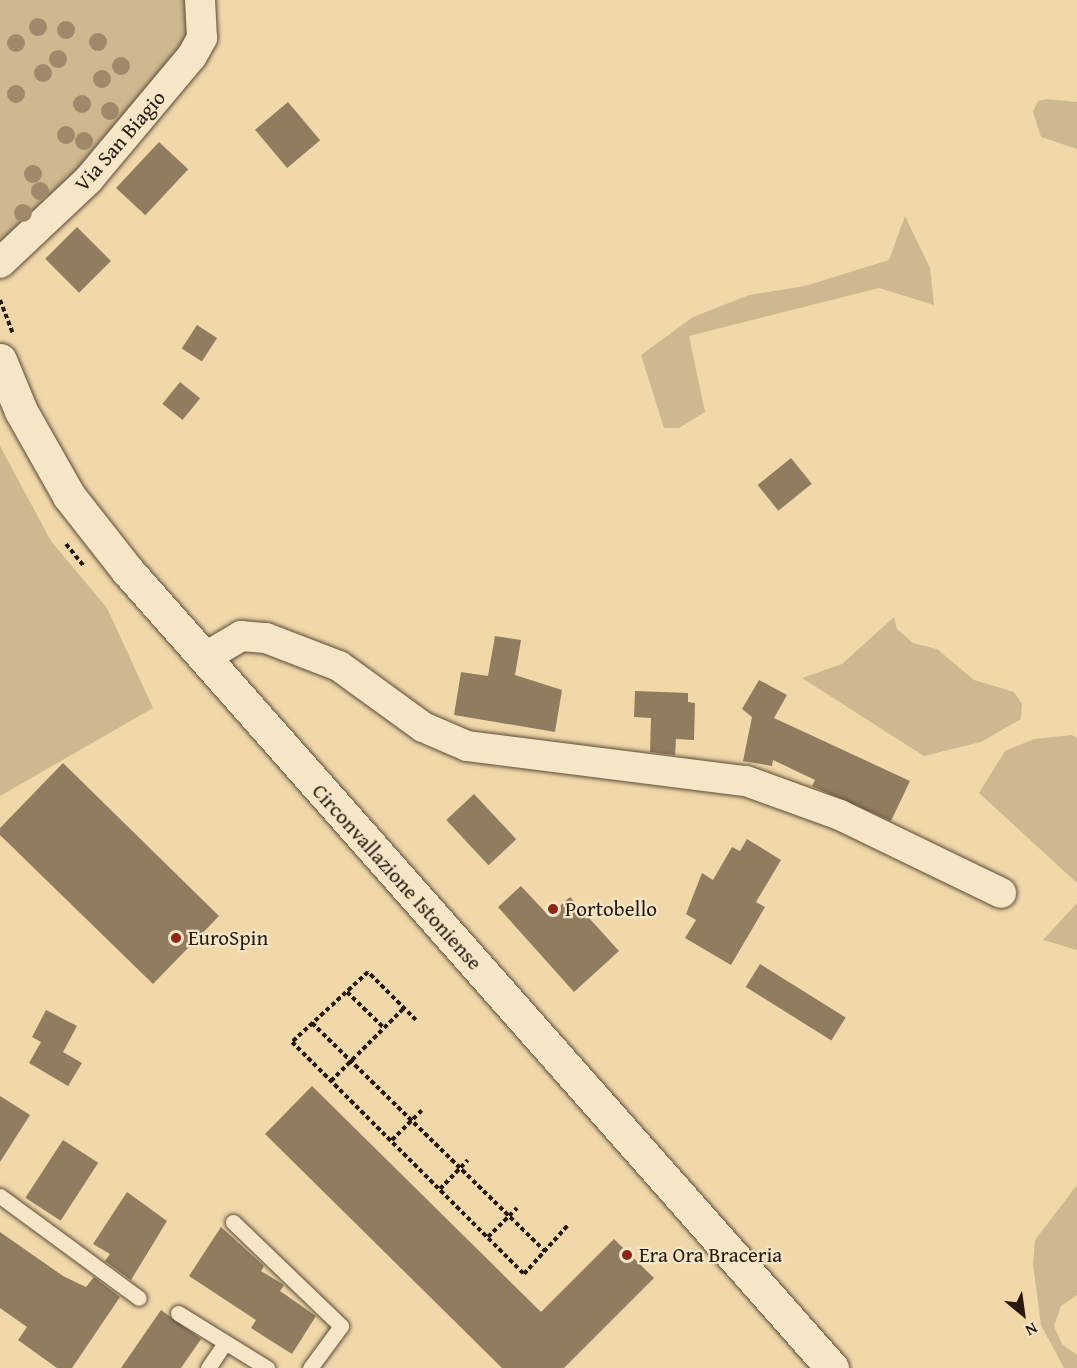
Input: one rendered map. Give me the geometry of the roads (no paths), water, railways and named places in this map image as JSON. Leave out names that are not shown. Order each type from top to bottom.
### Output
[{"type":"main road","name":"Circonvallazione Istoniense","points":[[0,360],[21,411],[69,496],[204,658],[832,1368]]},
{"type":"street","name":"Via San Biagio","points":[[0,264],[90,179],[192,57],[202,38],[200,0]]},
{"type":"street","points":[[204,658],[241,636],[266,638],[339,666],[423,728],[468,746],[746,781],[840,815],[1001,893]]},
{"type":"lane","points":[[0,1196],[139,1298]]},
{"type":"lane","points":[[233,1222],[341,1326],[310,1368]]},
{"type":"lane","points":[[178,1313],[267,1368]]},
{"type":"lane","points":[[208,1368],[225,1342]]},
{"type":"place","name":"Portobello","points":[[553,909]]},
{"type":"place","name":"EuroSpin","points":[[176,938]]},
{"type":"place","name":"Era Ora Braceria","points":[[627,1255]]}]
